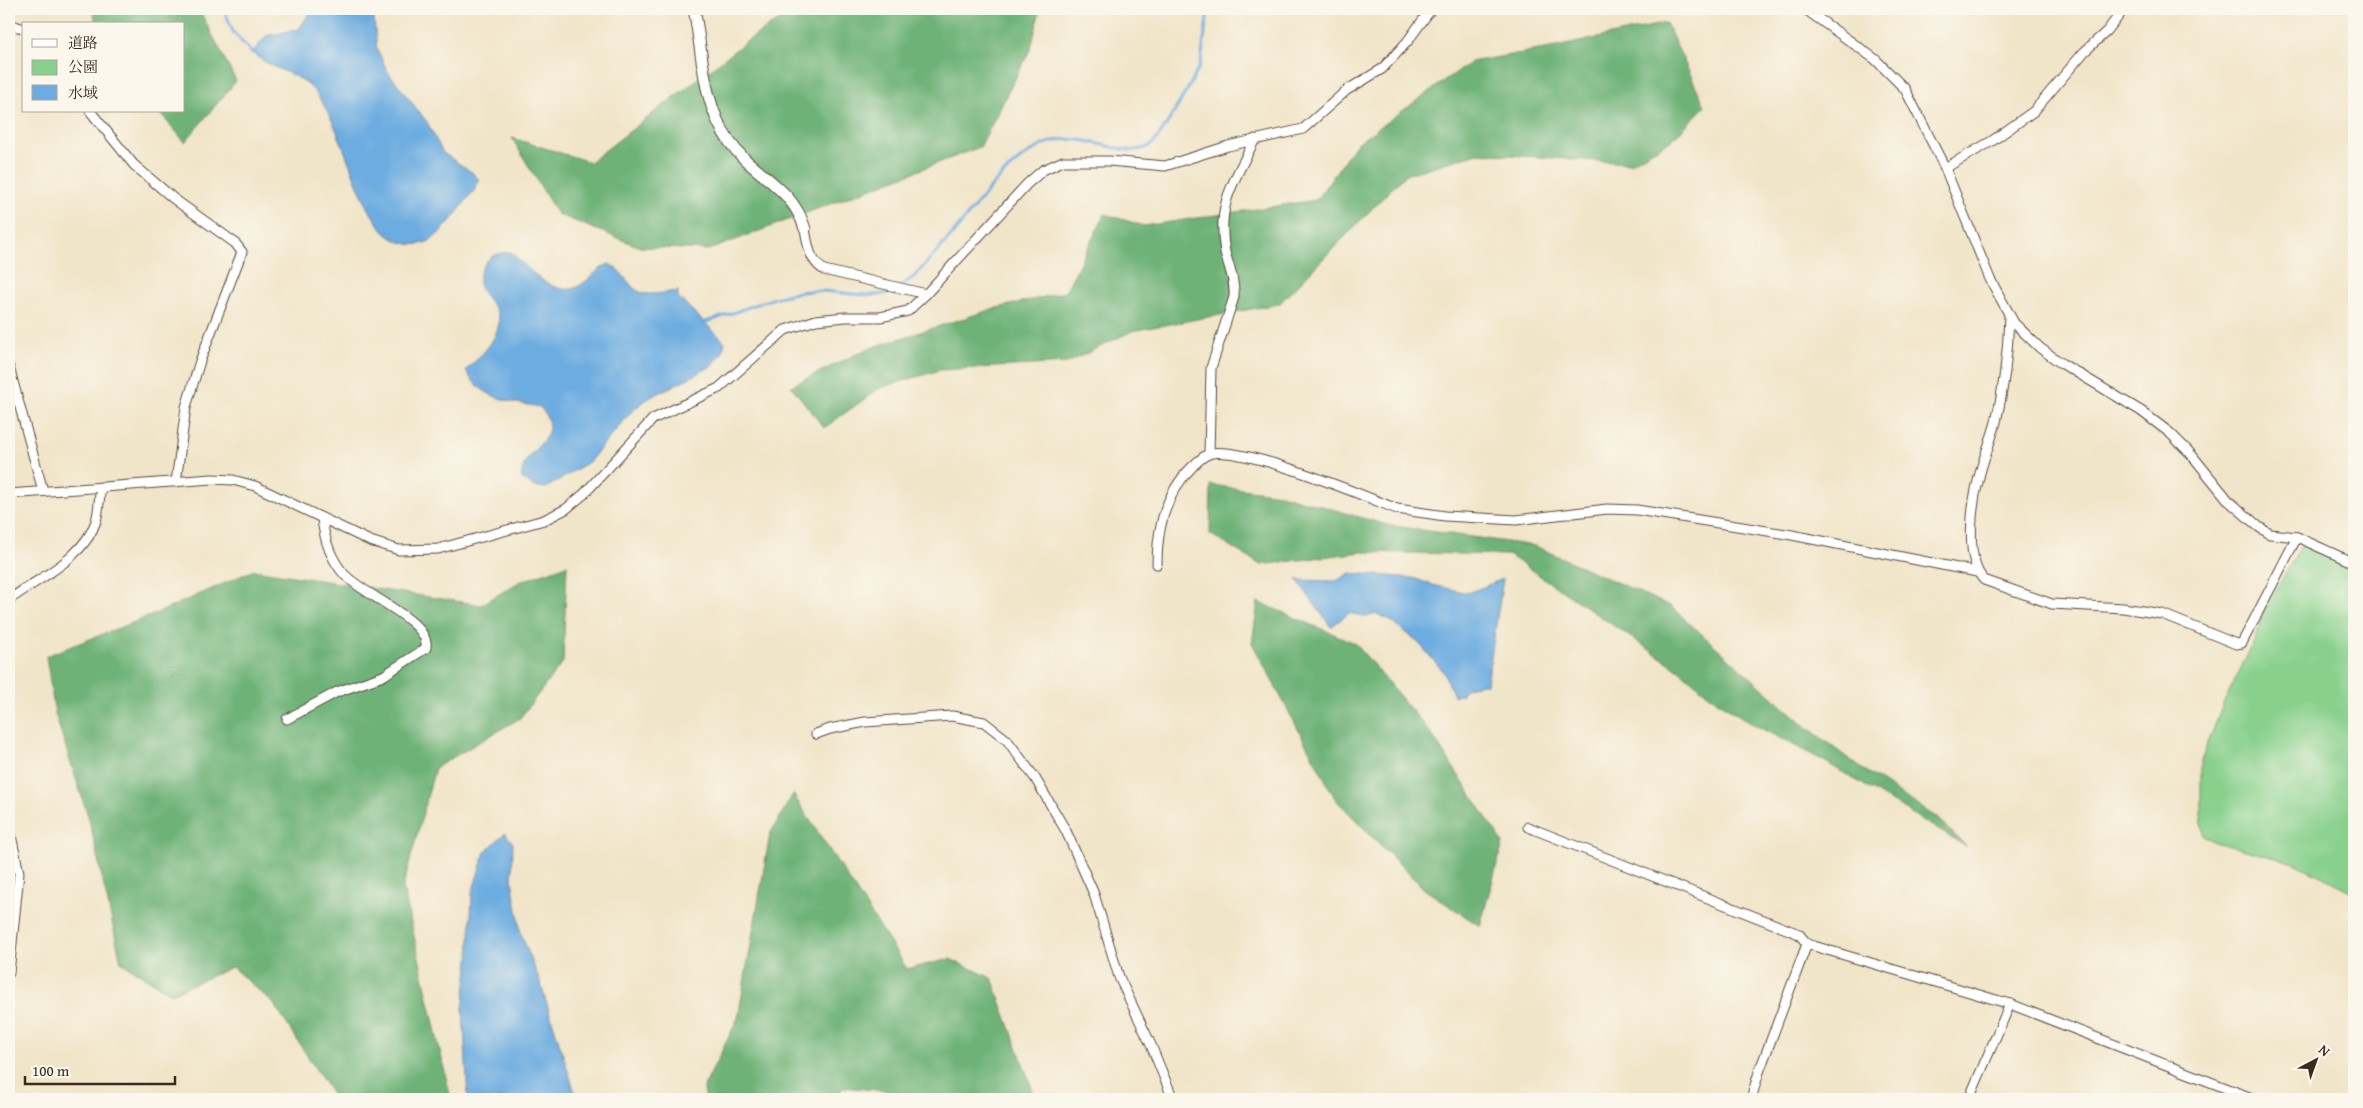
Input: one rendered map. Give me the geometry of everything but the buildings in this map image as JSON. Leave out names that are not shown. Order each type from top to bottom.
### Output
[{"type":"street","points":[[694,9],[708,93],[722,131],[742,157],[787,194],[797,208],[805,229],[809,252],[816,263],[824,270],[926,294]]},
{"type":"street","points":[[9,494],[212,479],[248,483],[380,545],[400,550],[418,551],[448,547],[544,520],[566,509],[584,494],[653,419],[719,388],[785,330],[816,320],[902,314],[914,306],[1027,184],[1049,166],[1074,160],[1165,166],[1228,146],[1297,131],[1308,126],[1342,94],[1389,63],[1431,9]]},
{"type":"street","points":[[1805,9],[1875,59],[1900,82],[1911,98],[1944,168],[1990,279],[2009,316],[2040,348],[2061,363],[2141,411],[2170,433],[2191,454],[2229,501],[2248,519],[2270,534],[2297,537],[2354,562]]},
{"type":"street","points":[[1944,168],[1992,141],[2034,111],[2084,52],[2107,32],[2124,9]]},
{"type":"street","points":[[9,24],[22,28]]},
{"type":"street","points":[[91,112],[134,165],[174,198],[235,243],[242,252],[200,361],[186,407],[176,482]]},
{"type":"street","points":[[1209,454],[1212,368],[1234,297],[1234,288],[1223,233],[1224,204],[1255,140]]},
{"type":"street","points":[[1977,572],[1972,552],[1974,506],[1978,478],[1998,412],[2009,316]]},
{"type":"street","points":[[9,367],[43,492]]},
{"type":"street","points":[[1157,564],[1157,542],[1161,522],[1172,492],[1188,471],[1209,454],[1232,454],[1253,458],[1397,509],[1416,513],[1516,520],[1608,509],[1637,510],[1792,535],[1977,572],[1988,582],[2039,601],[2069,606],[2123,608],[2150,612],[2178,620],[2236,644],[2242,643],[2297,537]]},
{"type":"street","points":[[9,600],[62,564],[88,537],[97,518],[101,487]]},
{"type":"street","points":[[287,719],[337,692],[383,676],[426,648],[425,638],[414,624],[365,592],[339,568],[323,536],[322,518]]},
{"type":"street","points":[[816,734],[830,728],[865,722],[944,715],[984,722],[1004,737],[1035,778],[1066,832],[1094,894],[1119,977],[1152,1045],[1173,1099]]},
{"type":"street","points":[[9,826],[19,873],[9,973]]},
{"type":"street","points":[[1528,827],[1800,934],[1807,944],[2010,1004],[2254,1099]]},
{"type":"street","points":[[1751,1099],[1759,1072],[1807,944]]},
{"type":"street","points":[[1969,1099],[2010,1004]]},
{"type":"green space","points":[[93,9],[199,9],[236,81],[185,142],[159,112],[185,112],[185,22],[96,22]]},
{"type":"green space","points":[[796,9],[1040,10],[1031,48],[980,147],[709,250],[640,247],[557,214],[512,138],[590,162],[747,41]]},
{"type":"green space","points":[[1666,23],[1705,106],[1672,140],[1630,163],[1478,153],[1405,175],[1279,304],[1132,331],[1067,363],[940,370],[880,388],[824,428],[791,386],[867,349],[993,309],[1065,292],[1105,214],[1144,226],[1316,200],[1356,144],[1471,62],[1556,47]]},
{"type":"green space","points":[[1211,485],[1280,494],[1387,525],[1535,546],[1670,606],[1802,723],[1862,769],[1936,817],[1967,847],[1824,761],[1749,722],[1710,696],[1678,669],[1509,555],[1361,552],[1261,565],[1210,534]]},
{"type":"green space","points":[[2302,544],[2354,568],[2354,893],[2295,863],[2214,842],[2203,835],[2201,761],[2224,702],[2255,640],[2263,612]]},
{"type":"green space","points":[[567,565],[563,662],[520,718],[435,768],[403,887],[451,1099],[335,1099],[274,1004],[232,967],[171,994],[121,962],[89,819],[55,714],[46,656],[160,612],[254,570],[481,605],[519,582]]},
{"type":"green space","points":[[1258,602],[1355,643],[1430,732],[1503,843],[1480,926],[1424,889],[1336,800],[1252,643]]},
{"type":"green space","points":[[793,794],[907,969],[950,959],[992,978],[1036,1099],[943,1099],[941,1096],[843,1087],[836,1099],[705,1099],[704,1087],[738,1018],[770,834]]},
{"type":"water","points":[[312,9],[373,9],[377,49],[388,72],[427,122],[443,153],[473,173],[479,180],[476,188],[451,220],[428,242],[420,244],[405,243],[385,233],[362,195],[334,125],[316,93],[301,79],[268,64],[252,53],[266,36],[299,29]]},
{"type":"water","points":[[511,252],[541,279],[559,288],[577,287],[609,264],[617,269],[639,292],[655,294],[678,291],[678,297],[725,342],[722,353],[712,366],[649,398],[633,410],[589,462],[546,488],[535,487],[522,479],[523,468],[527,459],[546,437],[549,429],[547,419],[540,407],[497,398],[479,387],[466,370],[491,343],[499,323],[495,308],[481,290],[479,283],[480,275],[489,258]]},
{"type":"water","points":[[1350,573],[1413,578],[1468,593],[1503,579],[1487,684],[1472,686],[1465,689],[1461,695],[1454,696],[1443,671],[1416,640],[1388,619],[1377,614],[1366,617],[1349,613],[1331,627],[1297,580],[1336,581]]},
{"type":"water","points":[[505,833],[513,843],[512,880],[521,934],[540,982],[577,1099],[468,1099],[463,1009],[469,960],[472,893],[485,852]]},
{"type":"waterway","points":[[224,9],[233,32],[252,53]]},
{"type":"waterway","points":[[900,286],[914,277],[1007,170],[1030,152],[1053,141],[1071,139],[1130,150],[1151,145],[1170,119],[1201,61],[1209,9]]},
{"type":"waterway","points":[[702,323],[789,294],[828,291],[858,295],[877,295],[895,290]]}]
